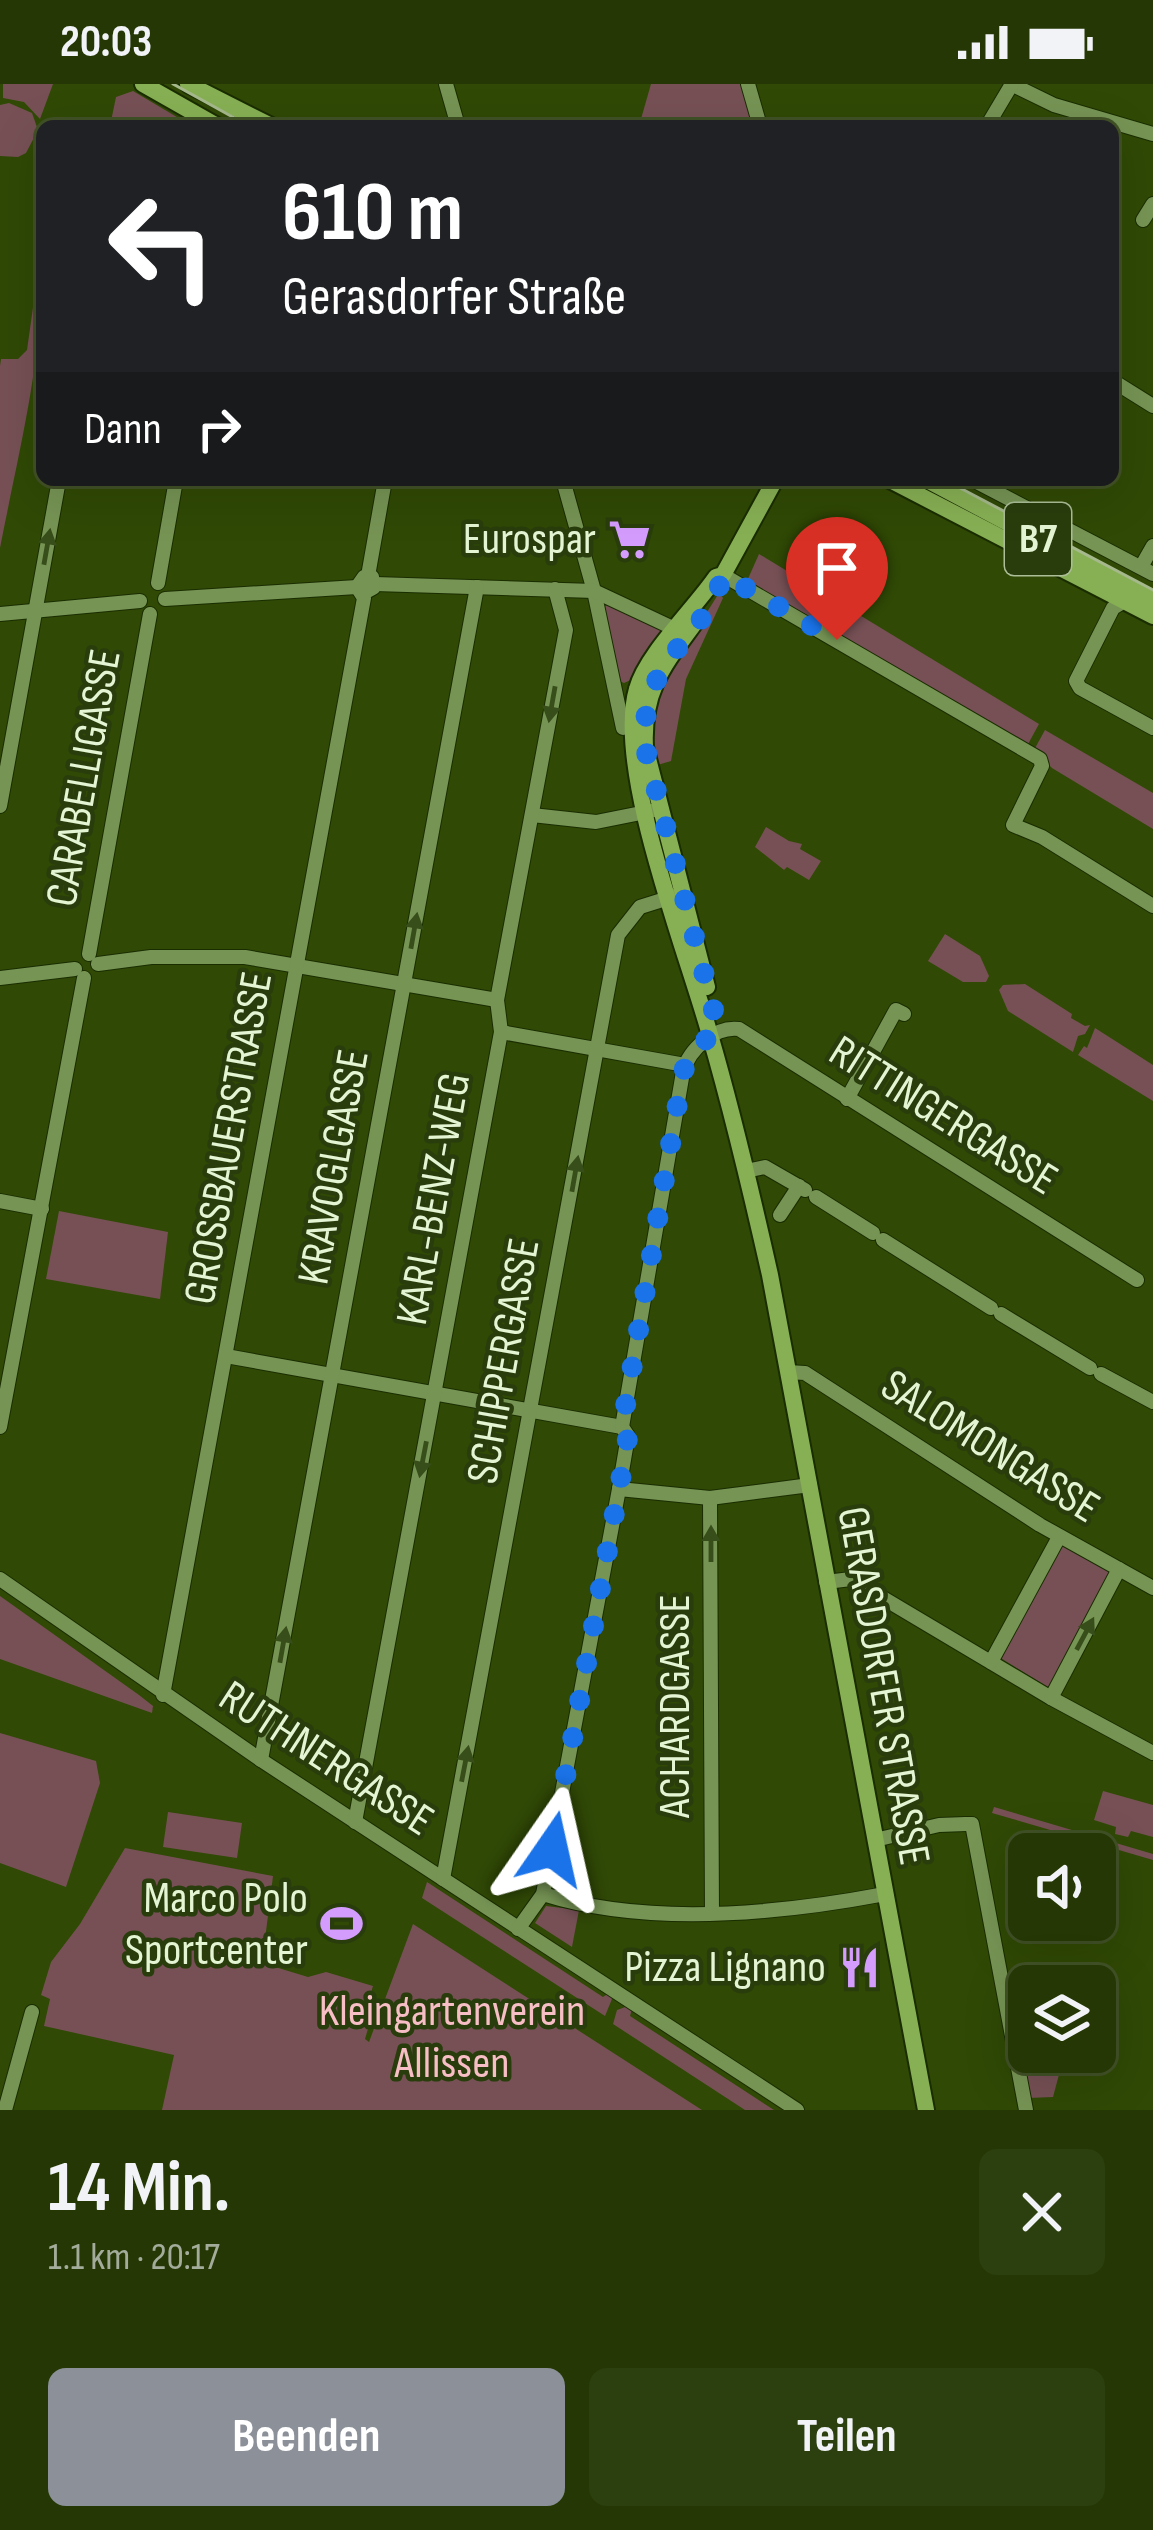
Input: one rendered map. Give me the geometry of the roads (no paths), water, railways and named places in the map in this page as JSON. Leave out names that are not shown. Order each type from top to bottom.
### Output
[{"type":"main road","points":[[143,84],[206,120]]},
{"type":"main road","points":[[194,85],[247,120]]},
{"type":"main road","points":[[723,575],[772,486]]},
{"type":"main road","name":"B7","points":[[901,486],[1120,601],[1152,605]]},
{"type":"main road","name":"B7","points":[[938,486],[1152,605]]},
{"type":"main road","name":"GERASDORFER STRASSE","points":[[723,575],[676,628],[643,689],[632,718],[633,757],[653,811],[750,1170],[926,2110]]},
{"type":"main road","name":"GERASDORFER STRASSE","points":[[643,689],[704,610],[723,575]]},
{"type":"street","points":[[446,84],[456,120]]},
{"type":"street","points":[[748,84],[758,120]]},
{"type":"street","points":[[990,120],[1011,84],[1054,105],[1105,120]]},
{"type":"street","points":[[1119,124],[1153,134]]},
{"type":"street","points":[[1144,220],[1153,204]]},
{"type":"street","points":[[1119,385],[1153,406]]},
{"type":"street","points":[[0,806],[58,486]]},
{"type":"street","points":[[165,598],[158,583],[175,486]]},
{"type":"street","name":"GROSSBAUERSTRASSE","points":[[164,1695],[384,486]]},
{"type":"street","points":[[565,486],[594,591],[623,728]]},
{"type":"street","points":[[984,486],[1147,571],[1153,546]]},
{"type":"street","points":[[723,575],[1040,759],[1042,766],[1013,825],[1042,837],[1153,906]]},
{"type":"street","points":[[145,608],[149,586],[158,583]]},
{"type":"street","points":[[0,614],[145,608],[165,598],[366,585],[477,587],[594,591],[676,628]]},
{"type":"street","name":"KRAVOGLGASSE","points":[[261,1760],[477,587]]},
{"type":"street","name":"KARL-BENZ-WEG","points":[[355,1822],[501,1032],[497,1000],[566,630],[555,589]]},
{"type":"street","points":[[1120,601],[1076,681],[1080,688],[1153,728]]},
{"type":"street","name":"CARABELLIGASSE","points":[[93,959],[145,608]]},
{"type":"street","points":[[613,685],[643,689]]},
{"type":"street","points":[[532,815],[579,822],[653,811]]},
{"type":"street","name":"SCHIPPERGASSE","points":[[442,1879],[623,925],[640,907],[676,896]]},
{"type":"street","points":[[0,978],[92,976],[93,959],[197,956],[296,964],[497,1000]]},
{"type":"street","name":"CARABELLIGASSE","points":[[0,1427],[80,973]]},
{"type":"street","points":[[848,1099],[896,1010],[904,1014]]},
{"type":"street","name":"RITTINGERGASSE","points":[[715,1035],[730,1027],[739,1029],[1137,1280]]},
{"type":"street","points":[[501,1032],[685,1065]]},
{"type":"street","points":[[518,1929],[543,1894],[619,1489],[628,1436],[622,1426],[685,1065],[694,1048],[715,1035]]},
{"type":"street","points":[[750,1170],[765,1167],[1153,1402]]},
{"type":"street","points":[[780,1215],[806,1191]]},
{"type":"street","points":[[0,1201],[42,1209]]},
{"type":"street","points":[[226,1356],[622,1426]]},
{"type":"street","name":"SALOMONGASSE","points":[[788,1372],[805,1373],[1060,1537],[1153,1588]]},
{"type":"street","points":[[619,1489],[710,1498],[810,1485]]},
{"type":"street","name":"ACHARDGASSE","points":[[710,1498],[712,1912]]},
{"type":"street","points":[[991,1662],[1060,1537]]},
{"type":"street","points":[[1051,1698],[1119,1569]]},
{"type":"street","name":"RUTHNERGASSE","points":[[0,1579],[261,1760],[797,2110]]},
{"type":"street","points":[[826,1582],[851,1579],[1153,1753]]},
{"type":"street","points":[[875,1840],[939,1825],[972,1824],[1026,2110]]},
{"type":"street","points":[[543,1894],[612,1907],[712,1912],[785,1909],[885,1894]]},
{"type":"street","points":[[5,2110],[32,2012]]},
{"type":"tram line","points":[[173,84],[238,120]]},
{"type":"tram line","points":[[956,486],[1153,590]]},
{"type":"place","name":"Eurospar","points":[[630,539]]},
{"type":"place","name":"Marco Polo Sportcenter","points":[[342,1924]]},
{"type":"place","name":"Pizza Lignano","points":[[860,1967]]},
{"type":"park label","name":"Kleingartenverein Allissen","points":[[452,2037]]}]
